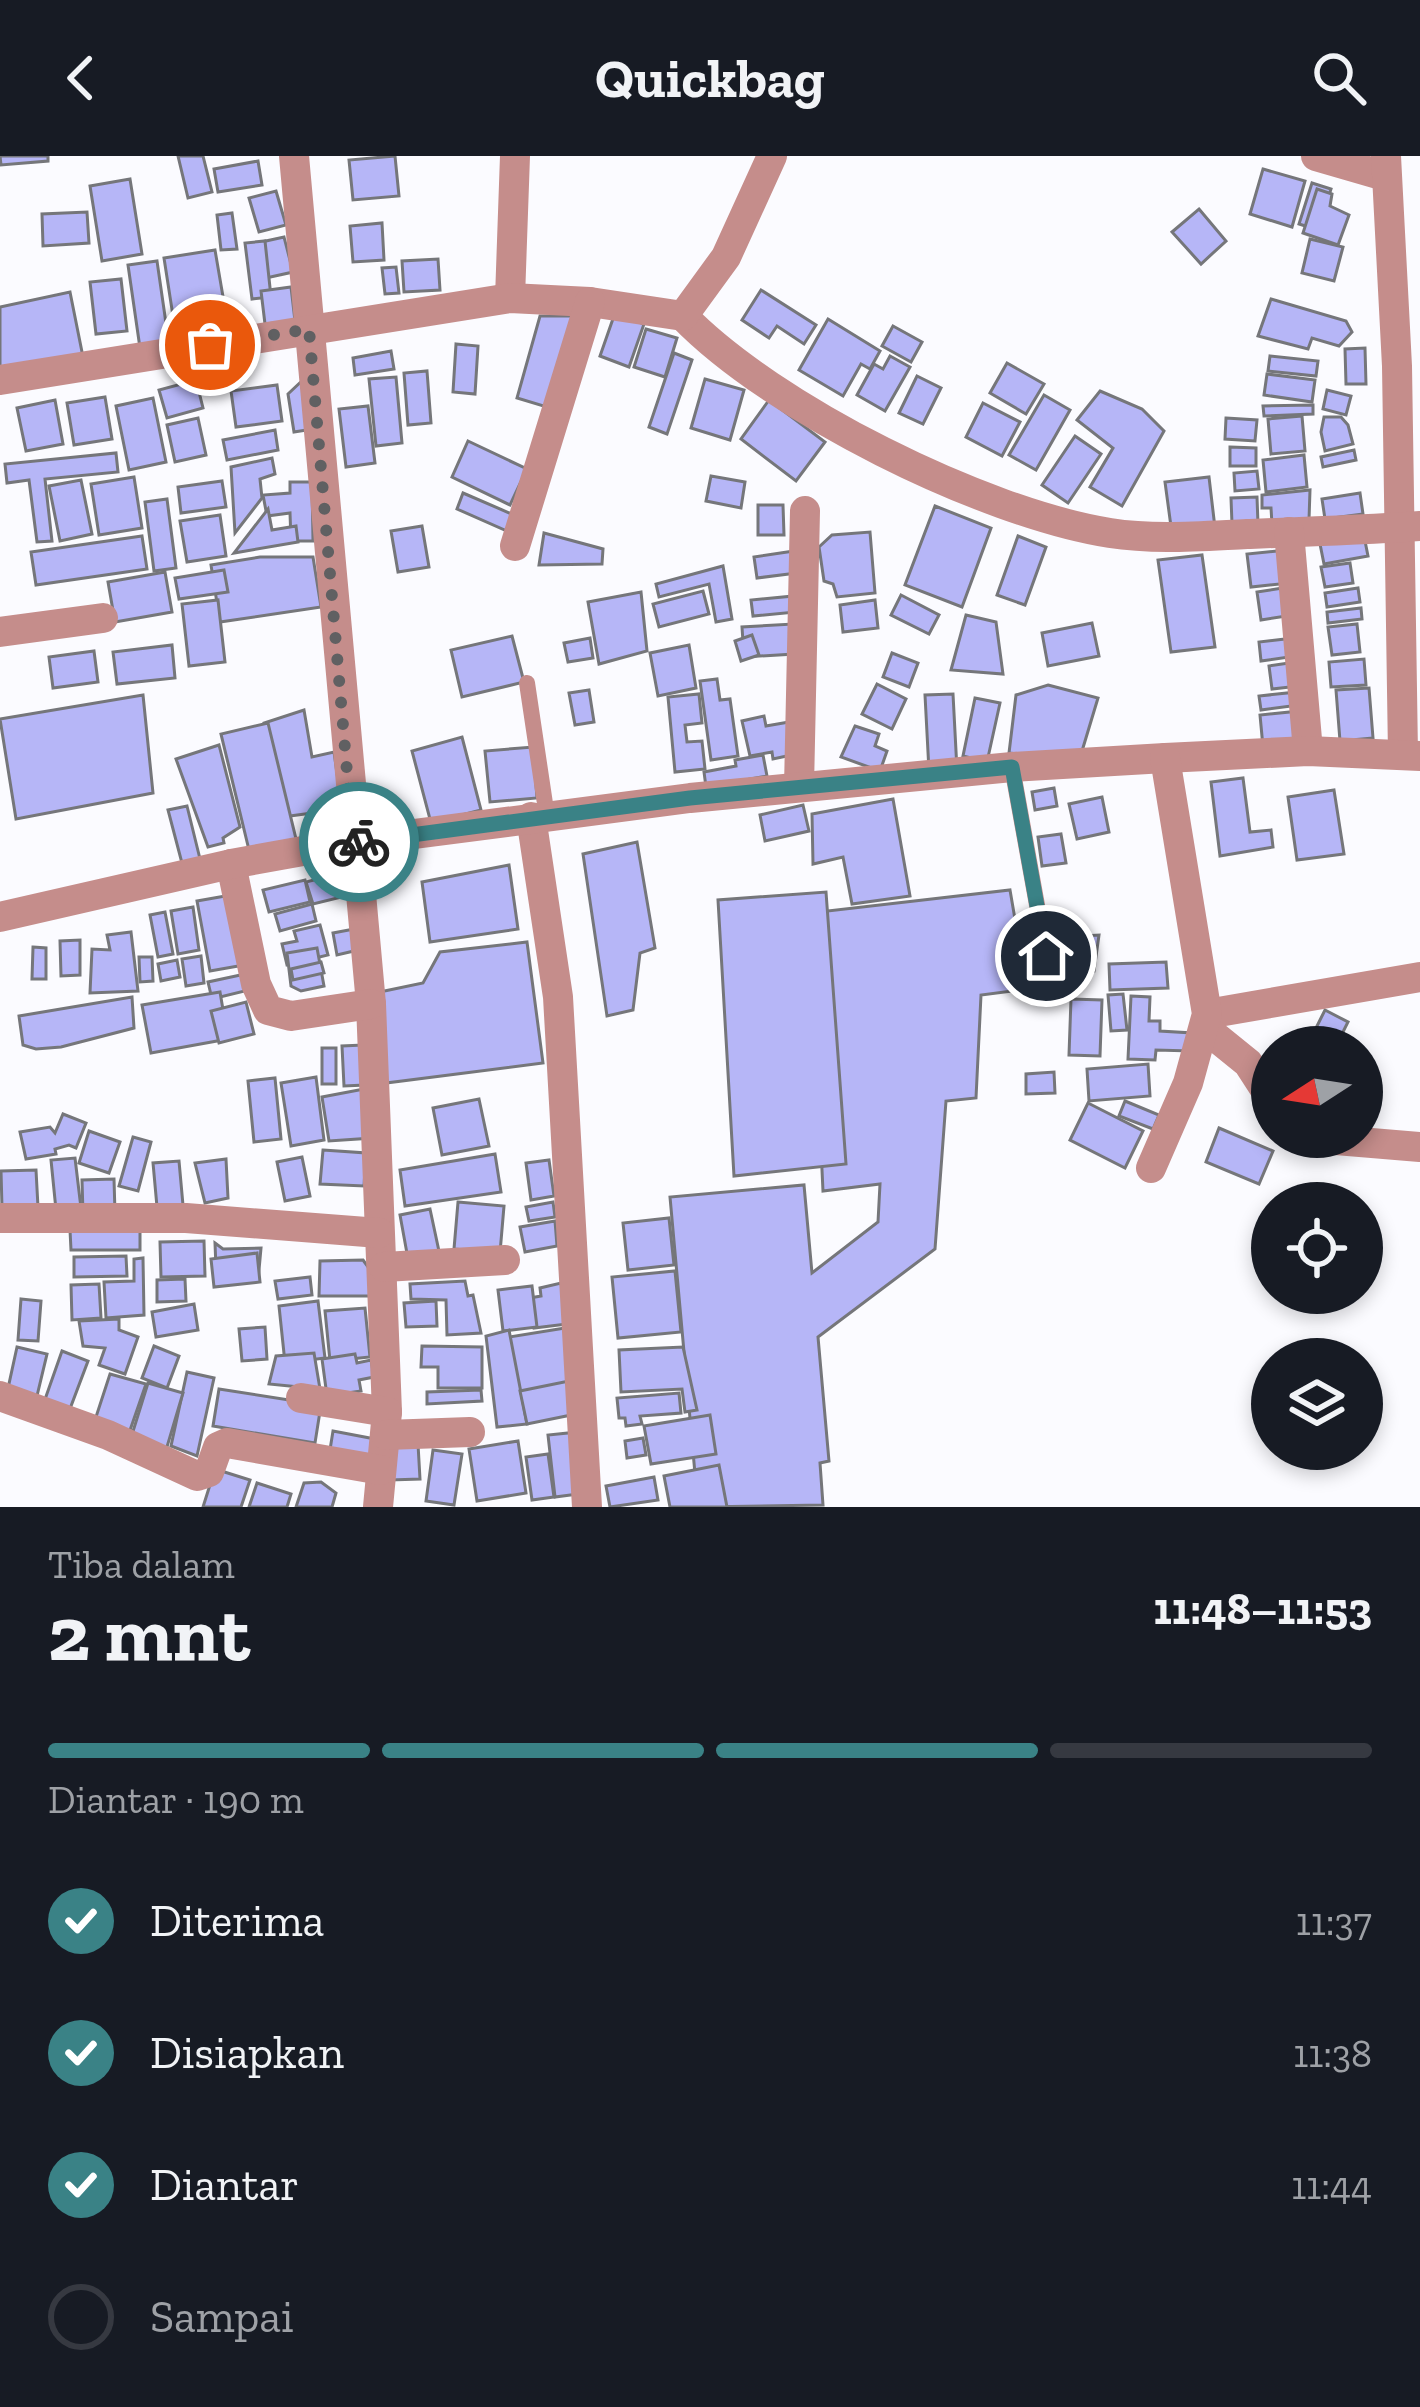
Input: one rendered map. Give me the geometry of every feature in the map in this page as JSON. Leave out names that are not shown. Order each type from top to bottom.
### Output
[{"type":"street","points":[[294,156],[371,1004],[387,1424],[378,1507]]},
{"type":"street","points":[[509,298],[514,156]]},
{"type":"street","points":[[683,316],[726,257],[772,156]]},
{"type":"street","points":[[0,916],[353,842],[799,787],[1165,758],[1308,751],[1412,755],[1408,526],[1385,166],[1316,156]]},
{"type":"street","points":[[0,380],[509,298],[590,302],[683,316],[744,367],[824,417],[976,496],[1112,533],[1176,537],[1408,526]]},
{"type":"street","points":[[515,545],[590,302]]},
{"type":"street","points":[[799,787],[805,511]]},
{"type":"street","points":[[1289,532],[1308,751]]},
{"type":"street","points":[[0,632],[103,618]]},
{"type":"street","points":[[1151,1168],[1175,1118],[1207,1022],[1165,758]]},
{"type":"street","points":[[539,817],[558,997],[587,1507]]},
{"type":"street","points":[[231,864],[256,984],[268,1010],[291,1016],[371,1004]]},
{"type":"street","points":[[1207,1022],[1420,977]]},
{"type":"street","points":[[1207,1022],[1251,1068]]},
{"type":"street","points":[[1383,1144],[1420,1147]]},
{"type":"street","points":[[0,1218],[186,1218],[380,1233]]},
{"type":"street","points":[[384,1267],[505,1260]]},
{"type":"street","points":[[0,1396],[108,1435],[197,1476],[209,1472],[218,1448],[227,1443],[381,1470]]},
{"type":"street","points":[[301,1398],[387,1424],[470,1432]]},
{"type":"lane","points":[[527,682],[539,817]]},
{"type":"lane","points":[[1012,767],[1052,988]]},
{"type":"building","points":[[0,156],[48,156],[48,161],[1,165]]},
{"type":"building","points":[[178,156],[203,156],[212,192],[188,198]]},
{"type":"building","points":[[395,156],[399,196],[353,200],[349,160]]},
{"type":"building","points":[[258,161],[262,185],[218,192],[214,169]]},
{"type":"building","points":[[1263,169],[1305,181],[1292,227],[1250,214]]},
{"type":"building","points":[[130,179],[142,254],[102,261],[90,186]]},
{"type":"building","points":[[1312,183],[1331,189],[1318,230],[1299,224]]},
{"type":"building","points":[[1317,189],[1332,194],[1330,206],[1349,215],[1338,245],[1303,233]]},
{"type":"building","points":[[276,191],[286,225],[259,232],[249,198]]},
{"type":"building","points":[[1199,209],[1226,241],[1201,264],[1172,232]]},
{"type":"building","points":[[87,212],[89,243],[43,246],[42,214]]},
{"type":"building","points":[[232,213],[237,249],[221,250],[217,215]]},
{"type":"building","points":[[382,223],[384,260],[353,262],[350,226]]},
{"type":"building","points":[[284,237],[293,272],[266,278],[257,243]]},
{"type":"building","points":[[1310,239],[1343,247],[1334,281],[1302,273]]},
{"type":"building","points":[[265,241],[271,297],[252,299],[245,243]]},
{"type":"building","points":[[215,250],[227,320],[175,329],[164,258]]},
{"type":"building","points":[[438,259],[440,290],[404,292],[402,261]]},
{"type":"building","points":[[157,261],[169,344],[140,348],[128,265]]},
{"type":"building","points":[[396,267],[399,293],[385,294],[382,268]]},
{"type":"building","points":[[121,279],[127,331],[96,334],[90,282]]},
{"type":"building","points":[[291,287],[295,321],[265,324],[261,291]]},
{"type":"building","points":[[761,290],[816,325],[804,344],[777,326],[769,338],[742,320]]},
{"type":"building","points":[[70,292],[84,362],[0,370],[0,307]]},
{"type":"building","points":[[1271,299],[1346,321],[1352,332],[1339,346],[1312,338],[1308,349],[1258,336]]},
{"type":"building","points":[[615,313],[644,324],[629,367],[600,356]]},
{"type":"building","points":[[540,316],[580,316],[550,408],[517,398]]},
{"type":"building","points":[[828,319],[880,351],[870,369],[861,364],[843,396],[799,370]]},
{"type":"building","points":[[893,326],[922,342],[911,362],[882,346]]},
{"type":"building","points":[[646,329],[677,338],[665,377],[634,367]]},
{"type":"building","points":[[456,344],[478,346],[475,394],[453,392]]},
{"type":"building","points":[[1365,348],[1366,384],[1346,384],[1345,349]]},
{"type":"building","points":[[391,351],[394,369],[355,375],[353,358]]},
{"type":"building","points":[[674,353],[692,360],[667,434],[649,427]]},
{"type":"building","points":[[890,356],[910,367],[885,411],[857,395],[874,364],[883,369]]},
{"type":"building","points":[[1270,356],[1318,361],[1316,376],[1268,371]]},
{"type":"building","points":[[1007,363],[1044,384],[1026,414],[990,393]]},
{"type":"building","points":[[427,371],[431,423],[408,425],[404,373]]},
{"type":"building","points":[[1267,374],[1315,380],[1312,402],[1264,395]]},
{"type":"building","points":[[917,376],[941,388],[923,424],[899,413]]},
{"type":"building","points":[[396,377],[402,443],[376,446],[369,379]]},
{"type":"building","points":[[305,378],[313,429],[294,432],[288,394]]},
{"type":"building","points":[[705,379],[744,390],[730,440],[691,428]]},
{"type":"building","points":[[196,380],[203,408],[167,418],[159,390]]},
{"type":"building","points":[[277,385],[282,421],[236,427],[231,391]]},
{"type":"building","points":[[1327,390],[1351,396],[1346,415],[1323,409]]},
{"type":"building","points":[[1100,391],[1142,409],[1164,431],[1122,506],[1090,487],[1113,448],[1077,420]]},
{"type":"building","points":[[1044,395],[1070,410],[1036,470],[1009,455]]},
{"type":"building","points":[[105,397],[112,439],[74,445],[67,403]]},
{"type":"building","points":[[153,398],[166,462],[129,470],[116,406]]},
{"type":"building","points":[[55,400],[63,444],[26,451],[17,408]]},
{"type":"building","points":[[769,400],[825,442],[796,481],[741,439]]},
{"type":"building","points":[[983,403],[1020,422],[1002,456],[966,437]]},
{"type":"building","points":[[1313,405],[1313,414],[1264,416],[1263,406]]},
{"type":"building","points":[[368,406],[375,463],[346,467],[339,409]]},
{"type":"building","points":[[1302,416],[1305,451],[1271,454],[1268,419]]},
{"type":"building","points":[[1324,417],[1341,417],[1353,444],[1325,451]]},
{"type":"building","points":[[198,418],[206,455],[175,462],[167,425]]},
{"type":"building","points":[[1226,418],[1257,420],[1255,441],[1225,439]]},
{"type":"building","points":[[275,430],[278,450],[227,460],[223,440]]},
{"type":"building","points":[[1075,436],[1101,454],[1068,503],[1042,485]]},
{"type":"building","points":[[468,441],[527,469],[510,505],[452,477]]},
{"type":"building","points":[[1230,447],[1256,448],[1256,466],[1230,466]]},
{"type":"building","points":[[1354,450],[1356,460],[1323,467],[1321,457]]},
{"type":"building","points":[[116,453],[118,472],[45,479],[52,541],[37,542],[29,480],[7,483],[5,464]]},
{"type":"building","points":[[1304,455],[1307,487],[1266,492],[1263,460]]},
{"type":"building","points":[[272,458],[275,474],[260,479],[262,498],[235,533],[231,467]]},
{"type":"building","points":[[1257,471],[1259,489],[1235,491],[1234,473]]},
{"type":"building","points":[[711,476],[745,482],[741,508],[706,501]]},
{"type":"building","points":[[134,477],[142,528],[99,535],[91,484]]},
{"type":"building","points":[[1209,477],[1215,528],[1172,534],[1165,482]]},
{"type":"building","points":[[81,480],[92,534],[60,541],[49,486]]},
{"type":"building","points":[[222,481],[226,507],[181,513],[178,487]]},
{"type":"building","points":[[290,482],[312,482],[313,541],[291,541],[290,513],[267,516],[263,495],[290,493]]},
{"type":"building","points":[[1310,490],[1309,520],[1272,524],[1271,508],[1262,508],[1262,495]]},
{"type":"building","points":[[463,493],[514,515],[507,531],[457,509]]},
{"type":"building","points":[[1360,493],[1363,514],[1325,519],[1322,499]]},
{"type":"building","points":[[1257,497],[1258,524],[1232,524],[1231,498]]},
{"type":"building","points":[[167,499],[176,568],[154,571],[145,502]]},
{"type":"building","points":[[758,505],[783,505],[784,535],[758,535]]},
{"type":"building","points":[[935,506],[991,528],[962,607],[905,585]]},
{"type":"building","points":[[268,509],[272,530],[296,526],[298,542],[234,553]]},
{"type":"building","points":[[220,515],[226,556],[187,562],[180,521]]},
{"type":"building","points":[[422,526],[429,567],[398,572],[391,531]]},
{"type":"building","points":[[1363,531],[1368,556],[1324,564],[1319,539]]},
{"type":"building","points":[[870,532],[875,593],[837,597],[833,584],[824,581],[819,547],[832,535]]},
{"type":"building","points":[[544,533],[603,549],[602,564],[539,565]]},
{"type":"building","points":[[142,536],[147,569],[36,585],[31,552]]},
{"type":"building","points":[[1018,536],[1046,547],[1025,605],[997,595]]},
{"type":"building","points":[[1287,550],[1290,583],[1251,587],[1247,554]]},
{"type":"building","points":[[794,551],[797,573],[757,578],[754,557]]},
{"type":"building","points":[[1202,555],[1215,647],[1171,652],[1158,560]]},
{"type":"building","points":[[260,557],[313,557],[321,607],[220,622],[211,565]]},
{"type":"building","points":[[1350,563],[1353,583],[1325,587],[1321,567]]},
{"type":"building","points":[[723,566],[732,619],[716,622],[709,584],[659,597],[656,584]]},
{"type":"building","points":[[224,570],[228,592],[179,599],[175,578]]},
{"type":"building","points":[[165,572],[172,612],[115,622],[108,582]]},
{"type":"building","points":[[1289,587],[1293,615],[1261,620],[1257,592]]},
{"type":"building","points":[[1358,588],[1360,602],[1327,607],[1325,593]]},
{"type":"building","points":[[703,591],[709,614],[659,627],[653,604]]},
{"type":"building","points":[[641,592],[647,651],[599,664],[588,602]]},
{"type":"building","points":[[901,595],[939,615],[929,634],[891,615]]},
{"type":"building","points":[[794,596],[796,612],[753,616],[751,600]]},
{"type":"building","points":[[218,600],[225,662],[189,666],[182,604]]},
{"type":"building","points":[[875,600],[878,628],[843,632],[840,605]]},
{"type":"building","points":[[1361,608],[1362,619],[1328,623],[1327,612]]},
{"type":"building","points":[[966,615],[996,622],[1003,674],[951,670]]},
{"type":"building","points":[[1092,623],[1099,656],[1048,666],[1042,633]]},
{"type":"building","points":[[793,624],[794,654],[744,657],[742,627]]},
{"type":"building","points":[[1357,624],[1360,652],[1332,655],[1328,627]]},
{"type":"building","points":[[752,635],[759,655],[741,661],[735,641]]},
{"type":"building","points":[[512,636],[524,682],[462,697],[451,650]]},
{"type":"building","points":[[590,638],[593,658],[568,662],[564,643]]},
{"type":"building","points":[[1294,638],[1296,656],[1261,661],[1259,642]]},
{"type":"building","points":[[172,645],[175,678],[117,684],[113,652]]},
{"type":"building","points":[[689,645],[696,688],[658,696],[650,653]]},
{"type":"building","points":[[94,651],[98,682],[53,688],[49,657]]},
{"type":"building","points":[[892,653],[918,663],[909,687],[883,677]]},
{"type":"building","points":[[1364,659],[1366,685],[1331,687],[1329,662]]},
{"type":"building","points":[[1296,662],[1299,686],[1272,689],[1269,666]]},
{"type":"building","points":[[717,679],[720,700],[730,699],[738,756],[711,760],[700,681]]},
{"type":"building","points":[[877,684],[906,699],[892,729],[862,714]]},
{"type":"building","points":[[1048,685],[1098,698],[1079,761],[1009,753],[1016,695]]},
{"type":"building","points":[[1369,688],[1373,738],[1340,741],[1336,690]]},
{"type":"building","points":[[589,690],[594,722],[575,725],[569,693]]},
{"type":"building","points":[[1297,692],[1299,705],[1261,710],[1259,696]]},
{"type":"building","points":[[699,694],[702,723],[685,725],[687,742],[702,741],[705,769],[675,772],[668,697]]},
{"type":"building","points":[[953,694],[957,770],[929,771],[925,695]]},
{"type":"building","points":[[143,695],[153,793],[16,819],[0,719]]},
{"type":"building","points":[[975,698],[1000,703],[987,762],[963,756]]},
{"type":"building","points":[[304,710],[312,757],[334,752],[342,809],[275,818],[264,723]]},
{"type":"building","points":[[1300,711],[1303,743],[1263,747],[1260,715]]},
{"type":"building","points":[[764,716],[766,726],[789,722],[796,754],[773,759],[772,752],[750,756],[742,721]]},
{"type":"building","points":[[268,723],[296,839],[249,850],[221,734]]},
{"type":"building","points":[[855,726],[879,734],[875,746],[887,751],[880,771],[841,757]]},
{"type":"building","points":[[462,737],[481,810],[431,823],[412,751]]},
{"type":"building","points":[[219,745],[240,827],[223,838],[224,843],[208,847],[176,759]]},
{"type":"building","points":[[533,747],[537,798],[490,802],[485,751]]},
{"type":"building","points":[[763,755],[767,776],[706,787],[704,772]]},
{"type":"building","points":[[1243,778],[1250,832],[1271,830],[1273,847],[1220,856],[1211,782]]},
{"type":"building","points":[[1054,788],[1057,806],[1035,810],[1032,792]]},
{"type":"building","points":[[1334,790],[1344,854],[1297,860],[1288,797]]},
{"type":"building","points":[[1102,797],[1109,832],[1077,839],[1069,804]]},
{"type":"building","points":[[893,799],[910,896],[852,904],[843,857],[813,864],[812,814]]},
{"type":"building","points":[[803,805],[809,831],[765,841],[760,815]]},
{"type":"building","points":[[187,806],[201,863],[183,867],[168,810]]},
{"type":"building","points":[[1061,834],[1066,863],[1042,866],[1038,837]]},
{"type":"building","points":[[637,842],[655,948],[640,953],[633,1010],[607,1016],[583,854]]},
{"type":"building","points":[[509,865],[518,929],[430,942],[422,882]]},
{"type":"building","points":[[348,871],[354,894],[313,904],[306,882]]},
{"type":"building","points":[[305,880],[310,902],[269,912],[263,890]]},
{"type":"building","points":[[1010,890],[1027,989],[981,995],[976,1098],[946,1101],[935,1249],[818,1337],[829,1461],[820,1463],[823,1505],[698,1507],[670,1197],[804,1185],[812,1273],[878,1222],[880,1184],[823,1191],[810,913]]},
{"type":"building","points":[[826,892],[846,1164],[734,1176],[718,900]]},
{"type":"building","points":[[231,895],[244,965],[210,971],[197,901]]},
{"type":"building","points":[[312,904],[316,921],[280,931],[275,914]]},
{"type":"building","points":[[193,907],[199,950],[178,954],[171,911]]},
{"type":"building","points":[[165,912],[173,954],[158,957],[150,915]]},
{"type":"building","points":[[320,925],[328,955],[287,965],[282,944],[297,941],[294,931]]},
{"type":"building","points":[[354,929],[358,950],[337,955],[333,933]]},
{"type":"building","points":[[131,932],[138,991],[90,993],[92,949],[110,950],[107,935]]},
{"type":"building","points":[[1099,935],[1094,971],[1086,971],[1083,936]]},
{"type":"building","points":[[80,940],[80,975],[61,976],[60,941]]},
{"type":"building","points":[[527,942],[543,1063],[386,1083],[375,993],[423,983],[440,952]]},
{"type":"building","points":[[33,947],[46,948],[46,979],[32,979]]},
{"type":"building","points":[[317,948],[324,986],[301,991],[291,986],[287,953]]},
{"type":"building","points":[[201,956],[204,983],[186,986],[182,959]]},
{"type":"building","points":[[139,957],[152,957],[153,981],[140,982]]},
{"type":"building","points":[[177,960],[180,977],[161,981],[158,964]]},
{"type":"building","points":[[321,962],[324,973],[293,980],[291,969]]},
{"type":"building","points":[[1166,962],[1168,988],[1110,990],[1109,964]]},
{"type":"building","points":[[245,974],[249,990],[212,999],[208,982]]},
{"type":"building","points":[[220,992],[228,1039],[151,1053],[142,1005]]},
{"type":"building","points":[[1123,994],[1127,1030],[1111,1031],[1108,995]]},
{"type":"building","points":[[1131,996],[1150,997],[1149,1021],[1160,1021],[1160,1031],[1192,1033],[1191,1051],[1156,1050],[1155,1060],[1128,1059]]},
{"type":"building","points":[[132,997],[134,1028],[61,1047],[23,1045],[19,1016]]},
{"type":"building","points":[[1071,999],[1102,1000],[1100,1056],[1069,1055]]},
{"type":"building","points":[[246,1002],[254,1034],[219,1043],[211,1011]]},
{"type":"building","points":[[1325,1010],[1348,1022],[1346,1026],[1317,1026]]},
{"type":"building","points":[[363,1045],[365,1085],[344,1086],[342,1046]]},
{"type":"building","points":[[322,1048],[336,1048],[336,1084],[322,1084]]},
{"type":"building","points":[[1148,1064],[1150,1096],[1089,1101],[1087,1069]]},
{"type":"building","points":[[1054,1072],[1055,1093],[1026,1094],[1026,1074]]},
{"type":"building","points":[[316,1077],[324,1140],[291,1146],[281,1083]]},
{"type":"building","points":[[275,1078],[281,1139],[254,1142],[248,1081]]},
{"type":"building","points":[[364,1089],[372,1138],[329,1141],[322,1097]]},
{"type":"building","points":[[479,1099],[489,1146],[442,1155],[433,1108]]},
{"type":"building","points":[[1125,1101],[1159,1115],[1153,1129],[1119,1116]]},
{"type":"building","points":[[1088,1103],[1143,1131],[1125,1168],[1070,1140]]},
{"type":"building","points":[[63,1114],[86,1123],[76,1148],[69,1145],[55,1149],[56,1154],[26,1159],[20,1132],[50,1127],[55,1133]]},
{"type":"building","points":[[1219,1128],[1251,1142],[1251,1158],[1270,1158],[1260,1182],[1206,1162]]},
{"type":"building","points":[[89,1131],[120,1142],[109,1173],[79,1163]]},
{"type":"building","points":[[133,1137],[151,1142],[138,1191],[119,1186]]},
{"type":"building","points":[[323,1150],[366,1153],[364,1186],[320,1184]]},
{"type":"building","points":[[495,1154],[501,1192],[405,1206],[400,1170]]},
{"type":"building","points":[[302,1157],[310,1196],[285,1201],[277,1162]]},
{"type":"building","points":[[75,1158],[81,1208],[56,1210],[51,1160]]},
{"type":"building","points":[[226,1159],[228,1198],[205,1203],[195,1163]]},
{"type":"building","points":[[549,1160],[554,1196],[531,1200],[526,1163]]},
{"type":"building","points":[[179,1161],[183,1205],[157,1207],[153,1163]]},
{"type":"building","points":[[36,1170],[38,1207],[2,1208],[1,1171]]},
{"type":"building","points":[[114,1179],[115,1213],[83,1214],[82,1180]]},
{"type":"building","points":[[458,1202],[504,1206],[500,1253],[454,1249]]},
{"type":"building","points":[[553,1202],[555,1217],[529,1221],[526,1207]]},
{"type":"building","points":[[430,1209],[440,1256],[408,1259],[400,1215]]},
{"type":"building","points":[[669,1218],[674,1265],[628,1270],[623,1223]]},
{"type":"building","points":[[555,1221],[557,1246],[525,1252],[520,1227]]},
{"type":"building","points":[[70,1230],[140,1230],[140,1250],[71,1250]]},
{"type":"building","points":[[204,1241],[205,1276],[161,1277],[160,1242]]},
{"type":"building","points":[[215,1243],[223,1249],[261,1248],[258,1281],[216,1268]]},
{"type":"building","points":[[257,1253],[260,1282],[214,1287],[211,1259]]},
{"type":"building","points":[[126,1256],[127,1276],[74,1277],[74,1257]]},
{"type":"building","points":[[143,1258],[144,1315],[106,1318],[104,1282],[134,1281],[134,1259]]},
{"type":"building","points":[[363,1260],[381,1285],[380,1296],[319,1296],[320,1261]]},
{"type":"building","points":[[675,1271],[681,1332],[618,1338],[612,1277]]},
{"type":"building","points":[[310,1277],[312,1295],[278,1299],[275,1281]]},
{"type":"building","points":[[185,1279],[186,1301],[157,1302],[157,1280]]},
{"type":"building","points":[[465,1281],[481,1333],[447,1335],[446,1300],[411,1299],[410,1284]]},
{"type":"building","points":[[561,1283],[567,1324],[534,1328],[530,1298],[541,1296],[540,1288]]},
{"type":"building","points":[[99,1284],[101,1318],[72,1320],[71,1285]]},
{"type":"building","points":[[532,1286],[537,1327],[503,1331],[498,1290]]},
{"type":"building","points":[[21,1299],[41,1301],[38,1341],[18,1340]]},
{"type":"building","points":[[318,1301],[325,1358],[285,1363],[279,1306]]},
{"type":"building","points":[[436,1301],[437,1326],[406,1327],[404,1303]]},
{"type":"building","points":[[194,1304],[198,1330],[156,1337],[152,1312]]},
{"type":"building","points":[[365,1308],[370,1357],[330,1361],[325,1311]]},
{"type":"building","points":[[119,1319],[119,1330],[138,1337],[125,1374],[99,1365],[105,1348],[83,1346],[79,1321]]},
{"type":"building","points":[[265,1327],[267,1359],[242,1361],[239,1329]]},
{"type":"building","points":[[565,1328],[574,1388],[518,1397],[509,1337]]},
{"type":"building","points":[[509,1330],[527,1424],[497,1427],[486,1336]]},
{"type":"building","points":[[154,1346],[179,1356],[167,1388],[142,1378]]},
{"type":"building","points":[[422,1346],[482,1347],[482,1388],[438,1388],[438,1367],[421,1367]]},
{"type":"building","points":[[17,1347],[47,1354],[36,1400],[7,1393]]},
{"type":"building","points":[[683,1347],[697,1410],[685,1412],[682,1389],[621,1392],[619,1350]]},
{"type":"building","points":[[62,1351],[88,1361],[68,1414],[43,1405]]},
{"type":"building","points":[[314,1353],[320,1389],[269,1384],[276,1356]]},
{"type":"building","points":[[355,1354],[357,1363],[371,1360],[374,1377],[359,1380],[361,1391],[327,1396],[322,1359]]},
{"type":"building","points":[[187,1372],[214,1378],[197,1456],[171,1446]]},
{"type":"building","points":[[110,1374],[146,1384],[128,1436],[94,1423]]},
{"type":"building","points":[[569,1381],[576,1414],[527,1424],[520,1391]]},
{"type":"building","points":[[148,1383],[183,1393],[164,1457],[130,1441]]},
{"type":"building","points":[[219,1389],[321,1405],[315,1443],[213,1426]]},
{"type":"building","points":[[481,1390],[482,1401],[427,1404],[427,1392]]},
{"type":"building","points":[[679,1393],[681,1413],[640,1416],[642,1424],[626,1426],[625,1418],[619,1418],[617,1398]]},
{"type":"building","points":[[710,1415],[716,1454],[651,1464],[644,1426]]},
{"type":"building","points":[[333,1431],[375,1439],[371,1463],[329,1456]]},
{"type":"building","points":[[578,1432],[586,1493],[555,1497],[548,1435]]},
{"type":"building","points":[[643,1438],[646,1455],[627,1458],[625,1441]]},
{"type":"building","points":[[518,1441],[526,1493],[477,1501],[469,1449]]},
{"type":"building","points":[[418,1444],[420,1479],[390,1480],[388,1446]]},
{"type":"building","points":[[433,1450],[462,1454],[454,1505],[426,1501]]},
{"type":"building","points":[[548,1454],[554,1497],[532,1500],[526,1457]]},
{"type":"building","points":[[719,1465],[727,1507],[670,1507],[664,1476]]},
{"type":"building","points":[[215,1469],[250,1480],[241,1507],[203,1507]]},
{"type":"building","points":[[654,1477],[658,1500],[610,1507],[606,1486]]},
{"type":"building","points":[[321,1482],[336,1493],[332,1507],[296,1507],[304,1483]]},
{"type":"building","points":[[257,1483],[291,1494],[287,1507],[249,1507]]},
{"type":"way so far","points":[[210,345],[309,329],[353,842],[359,842]]},
{"type":"route","points":[[359,842],[690,798],[1012,767],[1046,956]]}]
